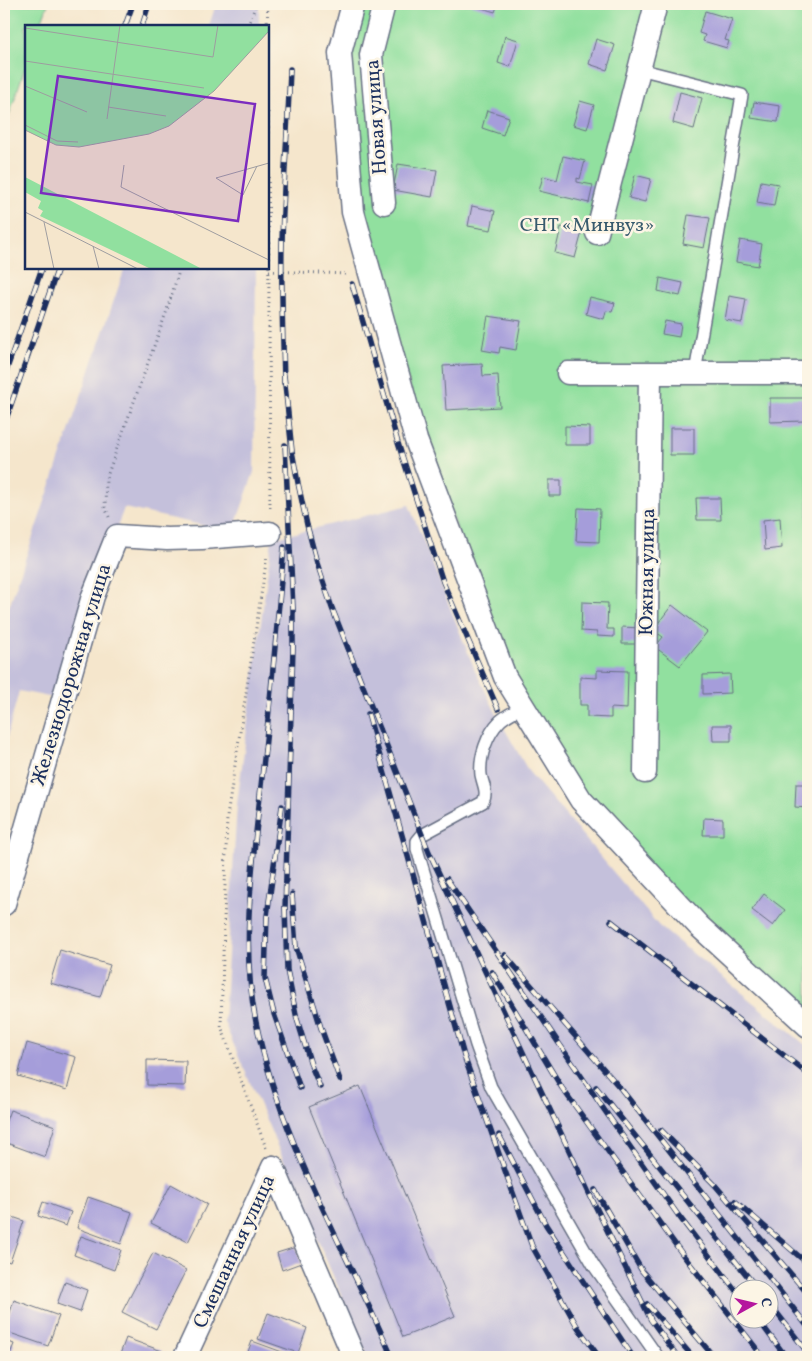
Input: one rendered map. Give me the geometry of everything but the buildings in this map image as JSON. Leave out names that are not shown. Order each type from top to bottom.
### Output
[{"type":"street","points":[[353,4],[340,53],[353,212],[416,440],[505,677],[581,800],[700,926],[808,1026]]},
{"type":"street","name":"Новая улица","points":[[384,4],[371,55],[384,203]]},
{"type":"street","points":[[597,233],[656,4]]},
{"type":"street","points":[[568,373],[808,373]]},
{"type":"street","name":"Южная улица","points":[[645,772],[650,373]]},
{"type":"street","name":"Железнодорожная улица","points":[[4,904],[90,604],[117,536],[166,539],[270,533]]},
{"type":"street","name":"Смешанная улица","points":[[185,1357],[273,1168]]},
{"type":"street","name":"Смешанная улица","points":[[273,1168],[354,1357]]},
{"type":"lane","points":[[640,69],[742,95],[695,373]]},
{"type":"lane","points":[[523,706],[500,721],[489,738],[481,759],[481,775],[486,791],[486,797],[483,802],[422,835],[417,841],[417,849],[476,1045],[491,1087],[594,1266],[658,1357]]},
{"type":"path","points":[[248,25],[256,4]]},
{"type":"path","points":[[267,25],[268,4]]},
{"type":"path","points":[[117,536],[105,506],[106,479],[180,269]]},
{"type":"path","points":[[273,1168],[221,1026],[227,817],[270,533],[268,271],[370,274]]},
{"type":"shaded area","points":[[216,4],[259,4],[259,25],[209,25]]},
{"type":"shaded area","points":[[125,269],[256,269],[254,472],[233,532],[124,508],[54,698],[19,691],[4,748],[4,621]]},
{"type":"shaded area","points":[[409,505],[475,670],[500,721],[529,772],[659,926],[808,1047],[808,1357],[368,1357],[224,1022],[237,804],[272,539]]},
{"type":"green space","points":[[4,4],[48,4],[40,25],[25,25],[25,68],[4,130]]},
{"type":"green space","name":"СНТ «Минвуз»","points":[[353,4],[808,4],[808,1026],[581,800],[505,677],[353,212],[340,53]]},
{"type":"railway","points":[[125,25],[133,4]]},
{"type":"railway","points":[[142,25],[149,4]]},
{"type":"railway","points":[[284,383],[282,245],[290,69]]},
{"type":"railway","points":[[4,377],[42,269]]},
{"type":"railway","points":[[4,425],[58,269]]},
{"type":"railway","points":[[352,284],[398,443],[443,582],[498,709]]},
{"type":"railway","points":[[284,375],[292,451],[317,563],[332,608],[429,852],[590,1195],[651,1320],[678,1357]]},
{"type":"railway","points":[[285,445],[293,608],[285,908],[287,970],[297,1019],[320,1087]]},
{"type":"railway","points":[[284,547],[250,904],[248,934],[251,993],[267,1066],[297,1151],[392,1357]]},
{"type":"railway","points":[[368,714],[464,1056],[532,1246],[577,1326],[599,1357]]},
{"type":"railway","points":[[282,806],[267,916],[265,978],[274,1014],[300,1088]]},
{"type":"railway","points":[[447,879],[605,1111],[678,1215],[730,1283]]},
{"type":"railway","points":[[292,894],[296,947],[321,1028],[340,1080]]},
{"type":"railway","points":[[611,921],[808,1074]]},
{"type":"railway","points":[[505,955],[621,1089],[808,1327]]},
{"type":"railway","points":[[492,972],[562,1088],[683,1255],[763,1357]]},
{"type":"railway","points":[[596,1087],[749,1278]]},
{"type":"railway","points":[[661,1130],[715,1185],[808,1294]]},
{"type":"railway","points":[[499,1135],[546,1225],[633,1357]]},
{"type":"railway","points":[[595,1190],[642,1271],[714,1357]]},
{"type":"railway","points":[[735,1201],[808,1264]]},
{"type":"railway","points":[[647,1304],[693,1357]]},
{"type":"railway","points":[[780,1317],[808,1353]]},
{"type":"railway","points":[[764,1328],[786,1357]]}]
